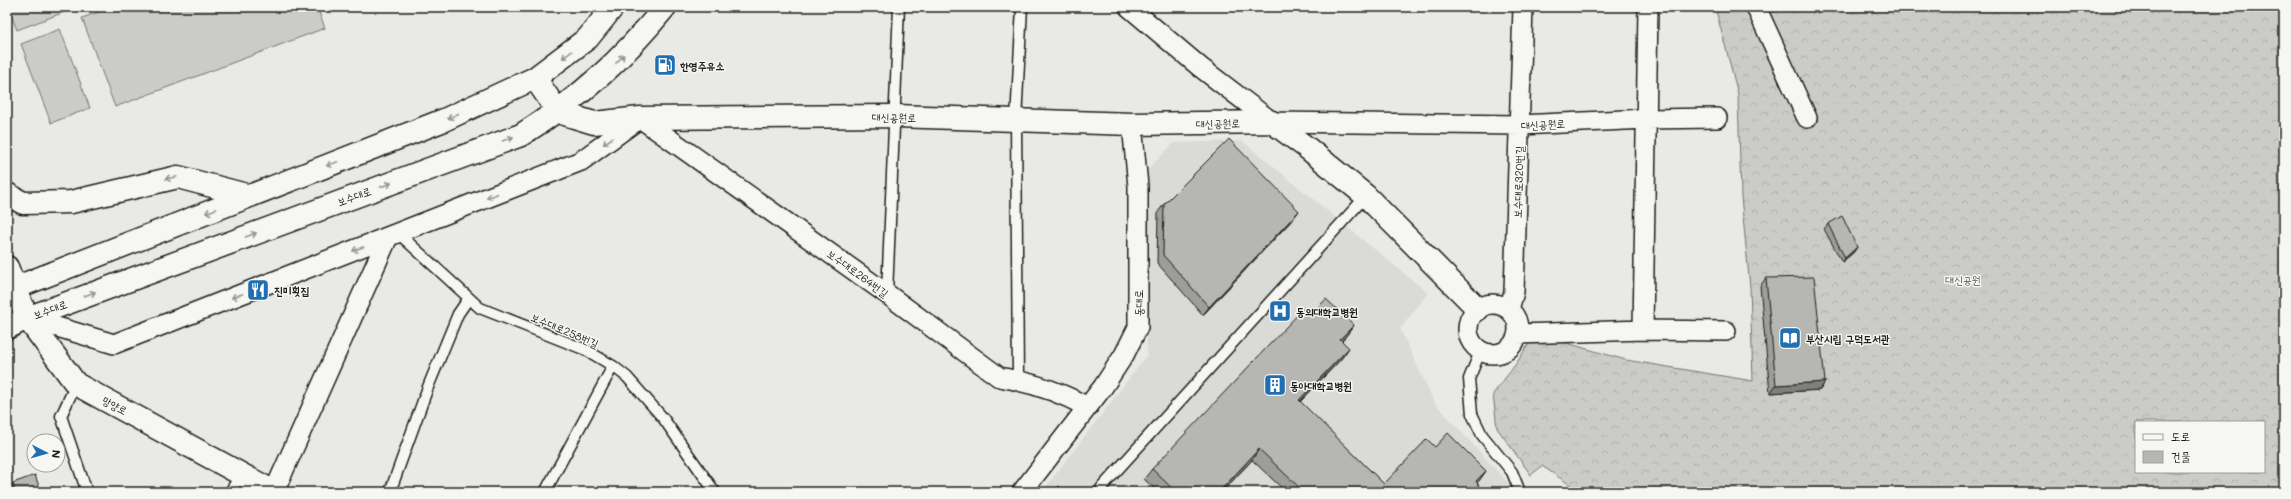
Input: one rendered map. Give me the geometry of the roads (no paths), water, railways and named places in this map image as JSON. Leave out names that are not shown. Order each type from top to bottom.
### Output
[{"type":"main road","points":[[588,38],[599,7]]},
{"type":"main road","points":[[9,281],[250,196],[444,120],[535,78],[588,38],[613,7]]},
{"type":"main road","name":"보수대로","points":[[7,328],[27,318],[521,135],[558,112],[618,62],[665,7]]},
{"type":"main road","points":[[535,78],[558,112]]},
{"type":"main road","name":"대신공원로","points":[[558,112],[594,123],[640,118],[895,116],[1132,124],[1272,122],[1306,147],[1366,196],[1478,309]]},
{"type":"main road","points":[[7,194],[23,202],[71,202],[178,177],[250,196]]},
{"type":"main road","name":"망양로","points":[[9,281],[27,318],[76,384],[242,473],[274,492]]},
{"type":"street","name":"대신공원로","points":[[1130,7],[1200,67],[1272,122],[1520,125],[1646,119],[1717,118]]},
{"type":"street","name":"보수대로320번길","points":[[1508,309],[1514,292],[1523,7]]},
{"type":"street","points":[[1643,330],[1648,7]]},
{"type":"street","points":[[1756,7],[1807,118]]},
{"type":"street","points":[[27,318],[114,344],[581,161],[640,118]]},
{"type":"street","name":"보수대로264번길","points":[[640,118],[887,294],[999,377],[1018,380],[1075,400],[1087,407]]},
{"type":"street","name":"동대로","points":[[1022,492],[1087,407],[1124,355],[1138,327],[1138,186],[1132,124]]},
{"type":"street","points":[[274,492],[393,235]]},
{"type":"street","points":[[1493,304],[1508,309],[1517,320],[1518,334],[1510,348],[1496,355],[1480,352],[1471,343],[1468,331],[1470,319],[1478,309],[1493,304]]},
{"type":"street","points":[[1518,334],[1643,330],[1726,330]]},
{"type":"lane","points":[[887,294],[899,7]]},
{"type":"lane","points":[[1018,380],[1016,120],[1022,7]]},
{"type":"lane","points":[[1100,492],[1102,487],[1189,389],[1366,196]]},
{"type":"lane","name":"보수대로258번길","points":[[393,235],[480,308],[586,350],[613,366],[627,377],[663,418],[715,492]]},
{"type":"lane","points":[[390,492],[428,387],[458,314],[469,298]]},
{"type":"lane","points":[[1480,352],[1469,379],[1472,414],[1482,436],[1512,472],[1520,492]]},
{"type":"lane","points":[[545,492],[613,366]]},
{"type":"lane","points":[[76,384],[61,416],[87,492]]},
{"type":"lane","points":[[230,492],[242,473]]},
{"type":"place","name":"한영주유소","points":[[665,65]]},
{"type":"place","name":"진미횟집","points":[[258,290]]},
{"type":"place","name":"동의대학교병원","points":[[1280,311]]},
{"type":"place","name":"부산시립 구덕도서관","points":[[1790,338]]},
{"type":"place","name":"동아대학교병원","points":[[1275,385]]},
{"type":"park label","name":"대신공원","points":[[1963,279]]}]
